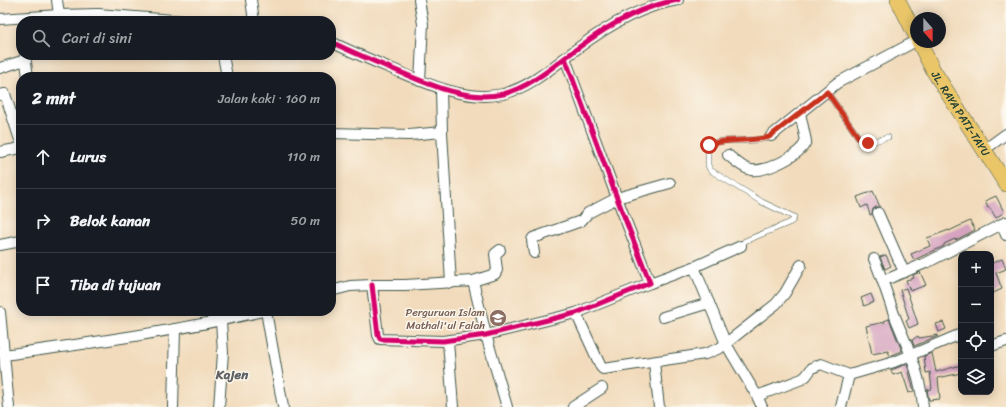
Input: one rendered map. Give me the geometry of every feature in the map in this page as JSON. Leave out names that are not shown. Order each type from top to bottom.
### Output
[{"type":"main road","points":[[898,0],[910,24]]},
{"type":"main road","name":"JL. RAYA PATI-TAYU","points":[[922,48],[933,70],[1006,184]]},
{"type":"street","points":[[57,0],[59,15]]},
{"type":"street","points":[[251,0],[253,16]]},
{"type":"street","points":[[419,0],[423,24],[420,81]]},
{"type":"street","points":[[336,44],[420,81],[441,88],[470,95],[483,96],[503,94],[521,88],[538,78],[611,25],[640,11],[666,2],[678,0]]},
{"type":"street","points":[[52,16],[98,14],[123,16]]},
{"type":"street","points":[[0,19],[16,20]]},
{"type":"street","points":[[771,136],[846,78],[910,44]]},
{"type":"street","points":[[565,58],[650,283]]},
{"type":"street","points":[[0,68],[18,60]]},
{"type":"street","points":[[25,60],[27,72]]},
{"type":"street","points":[[224,60],[226,72]]},
{"type":"street","points":[[441,88],[442,132],[451,283]]},
{"type":"street","points":[[0,95],[5,94],[16,128]]},
{"type":"street","points":[[728,154],[743,166],[754,170],[768,167],[789,158],[801,149],[806,141],[800,113]]},
{"type":"street","points":[[336,133],[409,135],[442,132]]},
{"type":"street","points":[[984,150],[1006,134]]},
{"type":"street","points":[[0,152],[16,149]]},
{"type":"street","points":[[534,253],[533,238],[581,221],[588,213],[617,198],[670,183]]},
{"type":"street","points":[[878,213],[904,272]]},
{"type":"street","points":[[883,281],[934,259],[1004,223],[1006,235]]},
{"type":"street","points":[[0,245],[16,242]]},
{"type":"street","points":[[372,285],[378,335],[380,339],[448,341],[486,335],[576,313],[694,267],[741,246]]},
{"type":"street","points":[[336,290],[350,286],[405,286],[473,281],[495,274],[495,254],[500,250]]},
{"type":"street","points":[[874,259],[912,355],[917,371],[923,407]]},
{"type":"street","points":[[576,313],[602,368],[605,369],[705,354],[726,344],[776,304],[786,293],[801,265]]},
{"type":"street","points":[[694,267],[726,344],[762,407]]},
{"type":"street","points":[[473,281],[486,335],[507,407]]},
{"type":"street","points":[[663,317],[709,303]]},
{"type":"street","points":[[0,312],[9,407]]},
{"type":"street","points":[[4,355],[175,329],[243,316]]},
{"type":"street","points":[[266,316],[283,407]]},
{"type":"street","points":[[219,407],[223,353],[221,321]]},
{"type":"street","points":[[173,407],[175,329]]},
{"type":"street","points":[[757,396],[802,379],[812,368],[821,364],[849,375],[894,362],[958,335]]},
{"type":"street","points":[[448,341],[453,407]]},
{"type":"street","points":[[994,345],[1006,341]]},
{"type":"street","points":[[654,362],[659,407]]},
{"type":"street","points":[[841,407],[849,375]]},
{"type":"street","points":[[573,407],[602,388]]},
{"type":"lane","points":[[827,92],[861,141],[868,143],[888,137]]},
{"type":"lane","points":[[741,246],[745,241],[791,222],[794,217],[762,202],[710,170],[708,165],[708,146],[714,143],[739,140],[761,140],[771,136]]},
{"type":"building","points":[[873,191],[880,207],[873,209],[872,214],[870,215],[867,205],[861,208],[857,197]]},
{"type":"building","points":[[996,196],[1004,212],[996,218],[990,208],[988,208],[985,201]]},
{"type":"building","points":[[970,221],[975,230],[914,260],[911,254],[930,246],[927,238],[949,231]]},
{"type":"building","points":[[886,255],[891,266],[885,269],[880,257]]},
{"type":"building","points":[[1002,259],[1006,269],[996,273],[1002,289],[994,293],[994,287],[994,262]]},
{"type":"building","points":[[920,272],[926,285],[910,291],[906,280],[914,278],[913,275]]},
{"type":"building","points":[[906,288],[918,324],[909,328],[906,321],[909,319],[900,290]]},
{"type":"building","points":[[871,294],[874,302],[864,306],[861,298]]},
{"type":"building","points":[[889,319],[902,351],[890,356],[888,351],[872,354],[866,326],[885,322],[884,321]]},
{"type":"building","points":[[943,322],[946,329],[939,332],[936,324]]},
{"type":"building","points":[[938,335],[914,346],[912,340],[918,336],[919,338]]},
{"type":"building","points":[[932,353],[936,372],[958,366],[958,374],[938,378],[940,399],[929,400],[927,390],[932,389],[930,372],[926,373],[924,356]]},
{"type":"building","points":[[907,364],[914,391],[909,393],[902,372],[893,375],[891,370]]},
{"type":"cycle path","points":[[336,44],[434,86],[461,94],[489,96],[513,91],[533,81],[589,40],[625,18],[651,7],[678,0]]},
{"type":"cycle path","points":[[372,285],[378,335],[380,339],[443,341],[486,335],[576,313],[650,283],[565,58]]},
{"type":"place","name":"Perguruan Islam Mathali'ul Falah","points":[[498,318]]},
{"type":"district","name":"Kajen","points":[[232,374]]},
{"type":"route","points":[[709,145],[739,140],[761,140],[769,137],[827,92],[861,141],[868,143]]}]
